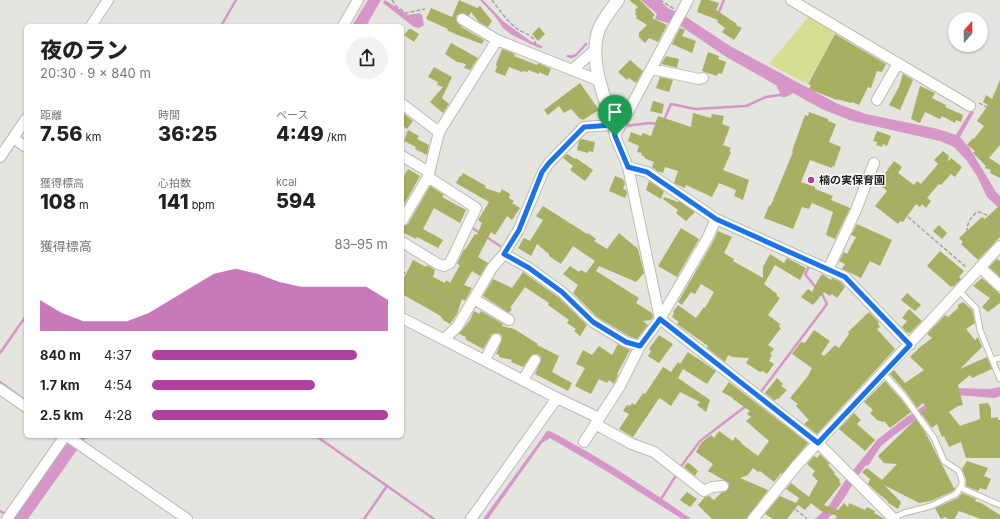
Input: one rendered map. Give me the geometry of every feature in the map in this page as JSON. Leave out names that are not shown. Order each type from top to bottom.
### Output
[{"type":"street","points":[[92,24],[108,0]]},
{"type":"street","points":[[344,24],[358,0]]},
{"type":"street","points":[[618,0],[608,12],[599,29],[595,50],[600,81],[614,130],[628,167],[660,319],[818,443],[894,518]]},
{"type":"street","points":[[614,130],[652,69],[688,0]]},
{"type":"street","points":[[792,0],[968,104]]},
{"type":"street","points":[[462,19],[497,40],[600,81]]},
{"type":"street","points":[[404,216],[429,174],[439,132],[497,40]]},
{"type":"street","points":[[572,70],[595,50]]},
{"type":"street","points":[[878,100],[898,63]]},
{"type":"street","points":[[481,65],[490,71]]},
{"type":"street","points":[[652,69],[699,79],[703,78]]},
{"type":"street","points":[[404,106],[439,132]]},
{"type":"street","points":[[0,157],[24,122]]},
{"type":"street","points":[[444,339],[457,327],[492,268],[504,254],[519,230],[542,172],[549,163],[584,127],[614,130]]},
{"type":"street","points":[[13,138],[24,146]]},
{"type":"street","points":[[404,157],[476,208],[450,263],[444,266],[438,264],[404,243]]},
{"type":"street","points":[[828,270],[856,210],[874,163]]},
{"type":"street","points":[[628,167],[647,172],[716,219],[845,277],[910,345]]},
{"type":"street","points":[[584,442],[620,386],[640,346],[660,319],[707,239],[716,219]]},
{"type":"street","points":[[756,516],[797,465],[910,345],[1000,246]]},
{"type":"street","points":[[504,254],[529,268],[562,292],[593,322],[626,342],[640,346]]},
{"type":"street","points":[[977,271],[1000,286]]},
{"type":"street","points":[[474,298],[509,320]]},
{"type":"street","points":[[404,319],[557,398],[597,421],[632,444],[654,452],[704,491],[712,487],[723,486]]},
{"type":"street","points":[[485,360],[496,339]]},
{"type":"street","points":[[523,380],[535,360]]},
{"type":"street","points":[[0,389],[24,406]]},
{"type":"street","points":[[471,519],[557,398]]},
{"type":"street","points":[[7,519],[65,438]]},
{"type":"street","points":[[69,438],[187,519]]},
{"type":"lane","points":[[959,291],[976,308],[980,330],[1000,379]]},
{"type":"lane","points":[[993,360],[1000,358]]},
{"type":"lane","points":[[883,373],[904,395],[934,438],[944,461],[959,471],[962,480],[961,488],[956,494],[931,506],[904,513],[894,518]]},
{"type":"lane","points":[[961,488],[1000,505]]},
{"type":"path","points":[[392,0],[396,6],[406,12],[425,9]]},
{"type":"path","points":[[492,0],[515,28],[528,34],[534,39],[536,49],[533,54]]},
{"type":"path","points":[[660,0],[670,8],[681,12]]},
{"type":"path","points":[[968,104],[974,102],[1000,114]]},
{"type":"path","points":[[989,142],[1000,124]]},
{"type":"path","points":[[992,254],[967,232],[967,225],[977,212],[986,215],[1000,226]]},
{"type":"path","points":[[908,217],[977,271]]},
{"type":"path","points":[[404,272],[432,293],[465,313]]},
{"type":"path","points":[[723,486],[756,516]]},
{"type":"path","points":[[775,492],[807,519]]},
{"type":"green space","points":[[810,15],[836,31],[807,84],[805,83],[807,75],[804,82],[769,64]]},
{"type":"shaded area","points":[[368,0],[381,0],[367,24],[353,24]]},
{"type":"shaded area","points":[[385,0],[408,15],[420,13],[422,15],[424,25],[419,28],[414,27],[383,3]]},
{"type":"shaded area","points":[[480,0],[483,0],[503,21],[533,43],[533,45],[512,35],[503,28],[494,15]]},
{"type":"shaded area","points":[[641,0],[659,0],[669,9],[680,13],[730,46],[838,104],[866,114],[938,129],[956,135],[971,110],[974,112],[960,137],[970,149],[996,192],[1000,196],[1000,209],[987,197],[977,176],[967,161],[954,147],[940,141],[852,121],[822,109],[793,93],[786,97],[781,97],[776,85],[728,58],[673,22],[671,24],[655,19],[657,14]]},
{"type":"shaded area","points":[[1000,387],[1000,396],[995,398],[957,395],[922,415],[881,446],[868,466],[866,465],[861,472],[838,507],[827,519],[815,519],[828,507],[847,478],[878,439],[908,416],[945,391],[953,388],[989,389]]},
{"type":"shaded area","points":[[547,431],[550,431],[568,441],[640,484],[691,519],[682,519],[608,472],[550,438],[542,443],[488,519],[483,519]]},
{"type":"shaded area","points":[[69,438],[86,438],[28,519],[13,519]]},
{"type":"building","points":[[459,0],[477,8],[480,6],[492,21],[488,27],[479,22],[471,12],[469,16],[462,13],[456,16],[457,22],[463,28],[484,40],[482,44],[455,34],[447,30],[448,29],[426,19],[431,8],[452,17]]},
{"type":"building","points":[[629,0],[640,0],[655,15],[652,18],[667,25],[658,42],[649,38],[645,43],[639,37],[639,33],[647,25],[636,18],[637,16],[635,14],[635,10],[638,7]]},
{"type":"building","points":[[701,0],[709,0],[719,3],[716,10],[742,28],[734,40],[722,32],[725,28],[717,22],[718,20],[697,12]]},
{"type":"building","points":[[539,27],[545,34],[538,41],[532,34]]},
{"type":"building","points":[[680,28],[685,30],[682,36],[696,41],[692,53],[672,44]]},
{"type":"building","points":[[409,29],[419,34],[414,42],[404,35]]},
{"type":"building","points":[[835,34],[886,64],[882,72],[877,71],[871,88],[868,87],[859,105],[852,102],[837,100],[809,89],[811,85],[808,84]]},
{"type":"building","points":[[451,43],[478,58],[470,70],[464,68],[466,64],[457,62],[445,54]]},
{"type":"building","points":[[502,49],[515,54],[514,56],[537,65],[538,63],[551,69],[548,76],[539,72],[539,74],[528,70],[528,72],[522,72],[509,67],[505,76],[495,72],[497,67],[496,64]]},
{"type":"building","points":[[708,52],[719,56],[718,59],[726,62],[722,74],[718,73],[717,76],[702,71]]},
{"type":"building","points":[[666,56],[679,59],[677,67],[679,68],[661,64]]},
{"type":"building","points":[[630,60],[643,71],[636,83],[629,78],[627,80],[618,72]]},
{"type":"building","points":[[434,67],[452,77],[442,98],[449,104],[443,113],[430,102],[443,87],[437,85],[438,82],[428,77]]},
{"type":"building","points":[[903,74],[913,80],[900,110],[889,105],[899,87]]},
{"type":"building","points":[[660,77],[673,80],[669,92],[656,88]]},
{"type":"building","points":[[1000,80],[1000,145],[989,158],[1000,165],[1000,178],[990,173],[991,170],[985,168],[986,166],[973,153],[975,151],[967,145],[973,138],[974,139],[984,126],[977,121],[988,105],[983,102],[986,95],[992,99]]},
{"type":"building","points":[[580,83],[599,110],[583,120],[580,119],[571,109],[564,113],[559,106],[548,115],[544,110]]},
{"type":"building","points":[[920,86],[935,93],[932,98],[946,105],[945,107],[963,115],[961,122],[956,120],[955,123],[942,116],[940,119],[925,112],[920,123],[911,119]]},
{"type":"building","points":[[653,101],[664,104],[662,114],[650,111]]},
{"type":"building","points":[[809,112],[828,119],[828,121],[836,124],[829,142],[841,147],[834,167],[832,166],[832,168],[810,160],[801,182],[833,196],[831,200],[850,208],[835,239],[826,235],[833,212],[812,203],[809,209],[802,207],[793,229],[764,218],[793,152],[792,151],[805,115],[808,116]]},
{"type":"building","points":[[693,113],[711,118],[712,114],[724,116],[722,124],[730,127],[723,145],[731,148],[729,151],[731,152],[723,170],[749,180],[743,200],[734,196],[736,190],[719,183],[712,197],[686,185],[685,188],[674,183],[678,171],[665,167],[663,173],[657,171],[652,167],[654,162],[644,158],[645,157],[641,155],[642,153],[637,152],[639,146],[628,141],[631,132],[641,136],[643,133],[651,136],[658,116],[691,127]]},
{"type":"building","points":[[404,114],[413,121],[407,129],[404,127]]},
{"type":"building","points":[[408,130],[419,136],[417,139],[429,145],[427,155],[404,141]]},
{"type":"building","points":[[877,131],[891,136],[887,146],[883,144],[882,147],[876,145],[877,142],[873,141]]},
{"type":"building","points":[[581,139],[595,142],[593,152],[589,151],[588,153],[577,150]]},
{"type":"building","points":[[943,151],[949,156],[949,161],[951,158],[962,167],[955,177],[951,174],[941,185],[939,184],[927,198],[931,201],[926,208],[922,204],[920,207],[916,204],[903,222],[900,221],[898,224],[875,206],[887,191],[878,183],[894,161],[902,167],[898,173],[914,185],[917,181],[921,184],[938,164],[934,160]]},
{"type":"building","points":[[567,154],[575,159],[576,158],[593,170],[585,181],[570,170],[573,166],[563,158]]},
{"type":"building","points":[[408,169],[420,176],[405,203],[404,203],[404,176]]},
{"type":"building","points":[[463,173],[486,186],[485,188],[500,193],[502,189],[510,194],[509,198],[514,201],[512,203],[520,208],[512,220],[507,216],[495,235],[491,232],[478,257],[488,263],[480,276],[472,271],[464,285],[472,288],[465,301],[462,299],[457,314],[450,324],[443,320],[439,315],[404,295],[404,278],[413,260],[426,267],[427,265],[435,270],[433,277],[445,283],[446,280],[450,283],[460,265],[457,264],[464,249],[465,250],[475,234],[477,235],[482,223],[478,220],[489,202],[456,183],[460,176],[461,177]]},
{"type":"building","points":[[615,176],[623,179],[624,181],[625,184],[623,189],[626,190],[627,194],[625,198],[609,191]]},
{"type":"building","points":[[649,181],[664,191],[661,199],[646,190]]},
{"type":"building","points":[[430,186],[444,195],[442,197],[466,210],[460,223],[434,208],[423,229],[443,240],[438,248],[417,237],[416,239],[404,233],[404,226],[408,224]]},
{"type":"building","points":[[664,197],[678,202],[679,201],[695,212],[686,221],[676,213],[678,210],[663,199]]},
{"type":"building","points":[[1000,205],[1000,237],[978,260],[961,244],[963,242],[959,238],[982,217],[985,219]]},
{"type":"building","points":[[543,206],[587,234],[588,233],[596,239],[594,241],[607,249],[619,233],[638,249],[644,273],[636,282],[599,266],[596,271],[639,298],[636,303],[652,313],[653,317],[651,320],[643,321],[648,325],[637,339],[629,336],[597,317],[573,293],[578,285],[563,274],[570,266],[579,272],[581,270],[586,273],[595,261],[573,246],[561,264],[549,256],[549,254],[537,244],[531,256],[518,248],[524,238],[530,241],[543,220],[536,216]]},
{"type":"building","points":[[857,224],[892,240],[880,266],[870,261],[861,278],[842,269],[845,264],[839,261],[844,252],[847,254],[856,237],[851,235]]},
{"type":"building","points":[[939,225],[947,233],[942,239],[933,231]]},
{"type":"building","points":[[681,228],[699,239],[677,277],[658,266]]},
{"type":"building","points":[[718,231],[732,237],[724,253],[734,259],[733,261],[763,278],[763,267],[770,254],[784,263],[787,258],[806,268],[800,280],[775,265],[764,284],[780,298],[768,315],[780,324],[779,327],[781,328],[768,345],[774,349],[770,354],[772,355],[769,361],[774,364],[767,374],[763,371],[760,372],[746,363],[749,358],[732,357],[728,355],[725,362],[707,348],[708,346],[677,324],[679,322],[672,317],[673,312],[678,305],[696,318],[704,307],[705,308],[714,292],[701,284],[695,294],[691,292],[682,305],[678,302]]},
{"type":"building","points":[[940,251],[964,271],[959,277],[961,279],[953,287],[951,287],[927,266]]},
{"type":"building","points":[[997,259],[1000,261],[1000,277],[989,267]]},
{"type":"building","points":[[523,272],[558,297],[587,325],[580,336],[574,331],[576,329],[567,323],[569,320],[548,305],[549,303],[525,287],[510,308],[512,309],[509,313],[483,296],[493,279],[512,288]]},
{"type":"building","points":[[822,274],[831,280],[832,278],[841,282],[845,287],[837,298],[832,294],[830,296],[824,292],[813,305],[801,297],[808,289],[812,292]]},
{"type":"building","points":[[982,278],[1000,294],[1000,303],[988,312],[982,307],[990,298],[973,286]]},
{"type":"building","points":[[907,293],[921,305],[915,311],[901,300]]},
{"type":"building","points":[[963,302],[972,310],[975,323],[966,329],[975,340],[978,337],[982,347],[960,369],[987,357],[992,369],[972,378],[970,375],[958,385],[963,405],[958,406],[949,412],[960,426],[980,419],[979,404],[988,403],[991,408],[991,418],[998,417],[998,420],[1000,420],[1000,458],[966,458],[961,442],[949,447],[944,436],[942,437],[937,424],[932,428],[921,413],[927,408],[923,403],[917,408],[906,392],[890,374],[894,370],[905,383],[924,370],[910,357],[932,338],[927,334],[945,315],[948,317],[958,308],[958,305]]},
{"type":"building","points":[[909,309],[922,321],[910,333],[906,332],[902,327],[907,321],[902,318]]},
{"type":"building","points":[[474,311],[479,314],[481,311],[503,324],[502,326],[514,329],[538,344],[537,345],[559,356],[552,372],[572,383],[568,391],[535,374],[541,360],[541,357],[538,354],[532,355],[523,367],[511,362],[512,360],[499,357],[499,355],[496,354],[502,336],[499,333],[492,334],[483,349],[459,334],[470,320]]},
{"type":"building","points":[[869,312],[879,322],[878,324],[880,327],[877,329],[895,349],[817,434],[804,424],[809,420],[796,406],[798,404],[790,398],[808,376],[812,368],[792,354],[801,342],[805,343],[814,330],[830,341],[821,354],[824,356],[835,345],[839,348],[849,334],[848,332]]},
{"type":"building","points":[[659,335],[673,344],[659,363],[648,356],[651,351],[649,349]]},
{"type":"building","points":[[618,344],[630,350],[617,374],[618,375],[614,384],[609,380],[607,383],[599,379],[591,394],[575,386],[585,368],[576,364],[583,350],[592,355],[599,346],[612,355]]},
{"type":"building","points":[[688,352],[716,371],[707,384],[683,369],[678,378],[710,400],[706,412],[697,405],[700,402],[680,392],[671,406],[660,398],[633,437],[619,429],[629,414],[623,411],[627,405],[630,406],[632,403],[635,405],[643,393],[645,394],[663,367],[671,372],[678,362],[680,364]]},
{"type":"building","points":[[777,378],[783,384],[781,386],[787,390],[775,401],[765,393]]},
{"type":"building","points":[[885,381],[911,412],[890,428],[884,421],[877,420],[870,413],[873,410],[864,402]]},
{"type":"building","points":[[729,382],[808,443],[774,482],[760,471],[758,472],[753,468],[748,475],[740,478],[768,490],[746,519],[712,519],[698,505],[705,497],[709,496],[714,500],[729,488],[729,483],[708,471],[713,464],[696,452],[701,443],[711,435],[714,438],[719,431],[733,441],[735,437],[758,456],[769,441],[746,421],[751,417],[747,414],[750,411],[733,398],[722,392]]},
{"type":"building","points":[[854,413],[861,420],[857,424],[875,440],[865,451],[839,429]]},
{"type":"building","points":[[916,419],[925,432],[954,488],[956,487],[953,491],[931,501],[919,503],[884,485],[901,502],[898,509],[887,502],[888,501],[868,484],[870,479],[862,472],[867,468],[882,480],[897,464],[884,463],[878,456]]},
{"type":"building","points":[[820,454],[830,464],[828,465],[840,480],[839,482],[841,484],[824,505],[838,510],[844,503],[848,507],[849,503],[865,510],[867,507],[885,519],[835,519],[837,516],[821,511],[811,503],[805,510],[798,505],[787,519],[773,519],[765,514],[780,496],[796,503],[799,498],[786,489],[791,483],[809,497],[818,481],[812,475],[815,471],[807,464],[814,456],[817,458]]},
{"type":"building","points":[[967,461],[988,468],[984,476],[991,479],[986,490],[980,488],[978,491],[966,486],[966,479],[962,469]]},
{"type":"building","points":[[687,463],[698,471],[695,476],[684,467]]},
{"type":"building","points":[[687,492],[697,499],[690,507],[680,500]]},
{"type":"building","points":[[962,493],[976,499],[975,501],[1000,515],[1000,519],[981,519],[959,511],[954,519],[948,519],[945,517],[941,519],[935,508],[958,498]]},
{"type":"waterway","points":[[222,24],[236,0]]},
{"type":"waterway","points":[[718,14],[724,0]]},
{"type":"waterway","points":[[529,42],[541,47]]},
{"type":"waterway","points":[[568,56],[571,57],[576,55],[586,44]]},
{"type":"waterway","points":[[664,120],[671,104],[695,109],[746,106],[766,97],[780,95]]},
{"type":"waterway","points":[[625,126],[650,123],[658,124]]},
{"type":"waterway","points":[[474,229],[481,234]]},
{"type":"waterway","points":[[485,236],[500,246]]},
{"type":"waterway","points":[[810,265],[805,274],[817,289]]},
{"type":"waterway","points":[[760,393],[827,304],[821,292]]},
{"type":"waterway","points":[[0,353],[24,319]]},
{"type":"waterway","points":[[0,382],[24,400]]},
{"type":"waterway","points":[[679,469],[700,441],[746,406]]},
{"type":"waterway","points":[[319,438],[434,519]]},
{"type":"waterway","points":[[661,499],[677,474]]},
{"type":"waterway","points":[[364,519],[387,486]]},
{"type":"waterway","points":[[0,511],[6,514]]},
{"type":"place","name":"楠の実保育園","points":[[811,180]]},
{"type":"route","points":[[613,125],[615,136],[628,167],[647,172],[716,219],[845,277],[910,345],[818,443],[660,319],[640,346],[626,342],[593,322],[562,292],[529,268],[504,254],[519,230],[542,172],[549,163],[584,127],[613,125]]}]
